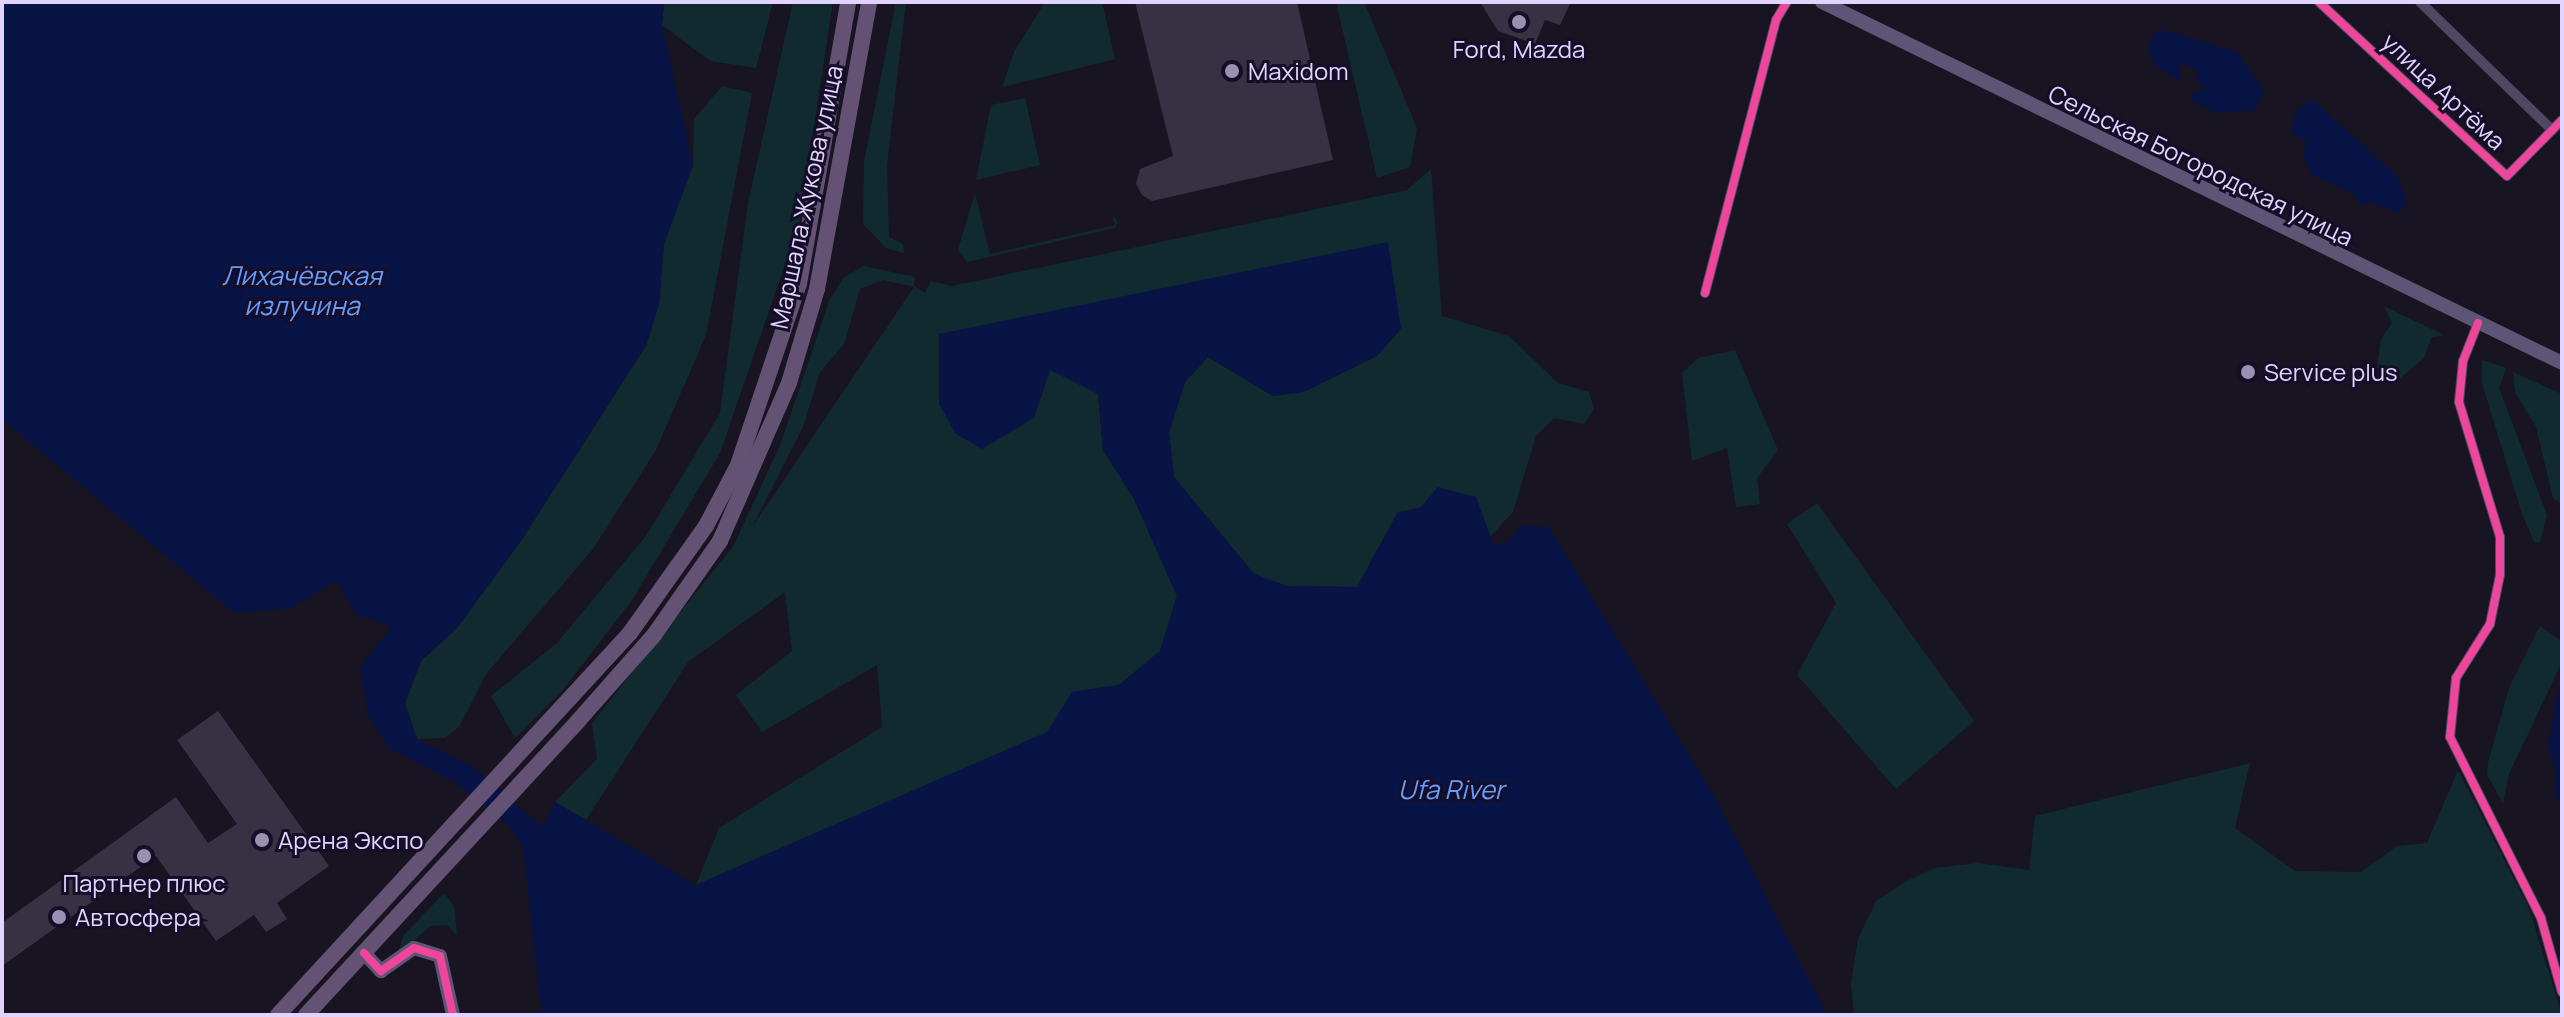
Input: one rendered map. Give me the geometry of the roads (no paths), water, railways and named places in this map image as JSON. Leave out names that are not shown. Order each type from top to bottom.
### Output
[{"type":"main road","name":"Маршала Жукова улица","points":[[278,1015],[630,633],[706,526],[738,465],[799,284],[848,2]]},
{"type":"main road","name":"Маршала Жукова улица","points":[[306,1015],[654,635],[703,565],[755,471],[817,289],[869,2]]},
{"type":"main road","name":"Сельская Богородская улица","points":[[1822,2],[2562,363]]},
{"type":"main road","points":[[364,953],[381,971],[414,948],[440,956],[453,1015]]},
{"type":"street","points":[[1705,293],[1776,20],[1787,2]]},
{"type":"street","name":"улица Артёма","points":[[2319,2],[2507,176],[2552,130]]},
{"type":"street","points":[[2420,2],[2552,130],[2562,120]]},
{"type":"street","points":[[2478,323],[2463,361],[2459,402],[2500,537],[2500,575],[2490,624],[2456,678],[2450,737],[2541,918],[2562,992]]},
{"type":"water","points":[[2,2],[664,2],[662,25],[693,165],[664,244],[659,304],[646,345],[523,538],[457,628],[421,661],[405,703],[417,739],[472,767],[543,827],[555,802],[696,885],[1047,732],[1072,692],[1119,685],[1160,651],[1177,596],[1134,499],[1103,450],[1098,394],[1050,370],[1034,418],[982,449],[956,434],[939,404],[939,334],[1388,242],[1401,329],[1377,356],[1304,392],[1273,396],[1208,357],[1185,382],[1169,432],[1174,477],[1254,574],[1287,586],[1357,587],[1398,512],[1420,508],[1438,487],[1476,497],[1494,545],[1508,542],[1521,525],[1549,527],[1714,796],[1827,1015],[542,1015],[523,846],[506,823],[453,781],[389,748],[368,715],[360,666],[392,627],[355,613],[337,581],[289,609],[234,613],[2,419]]},
{"type":"water","points":[[2163,30],[2237,52],[2264,91],[2255,110],[2216,113],[2191,100],[2194,92],[2206,90],[2196,80],[2199,70],[2180,63],[2180,81],[2155,66],[2148,47],[2155,32]]},
{"type":"water","points":[[2313,100],[2397,176],[2407,204],[2398,213],[2372,202],[2360,205],[2354,194],[2311,174],[2303,156],[2307,142],[2291,132],[2297,109]]},
{"type":"water","points":[[2559,688],[2562,688],[2562,799],[2555,797],[2556,772],[2548,744]]},
{"type":"place","name":"Ford, Mazda","points":[[1519,22]]},
{"type":"place","name":"Maxidom","points":[[1232,71]]},
{"type":"place","name":"Service plus","points":[[2248,372]]},
{"type":"place","name":"Арена Экспо","points":[[262,840]]},
{"type":"place","name":"Партнер плюс","points":[[144,856]]},
{"type":"place","name":"Автосфера","points":[[59,917]]},
{"type":"water label","name":"Лихачёвская излучина","points":[[302,291]]},
{"type":"water label","name":"Ufa River","points":[[1451,790]]}]
